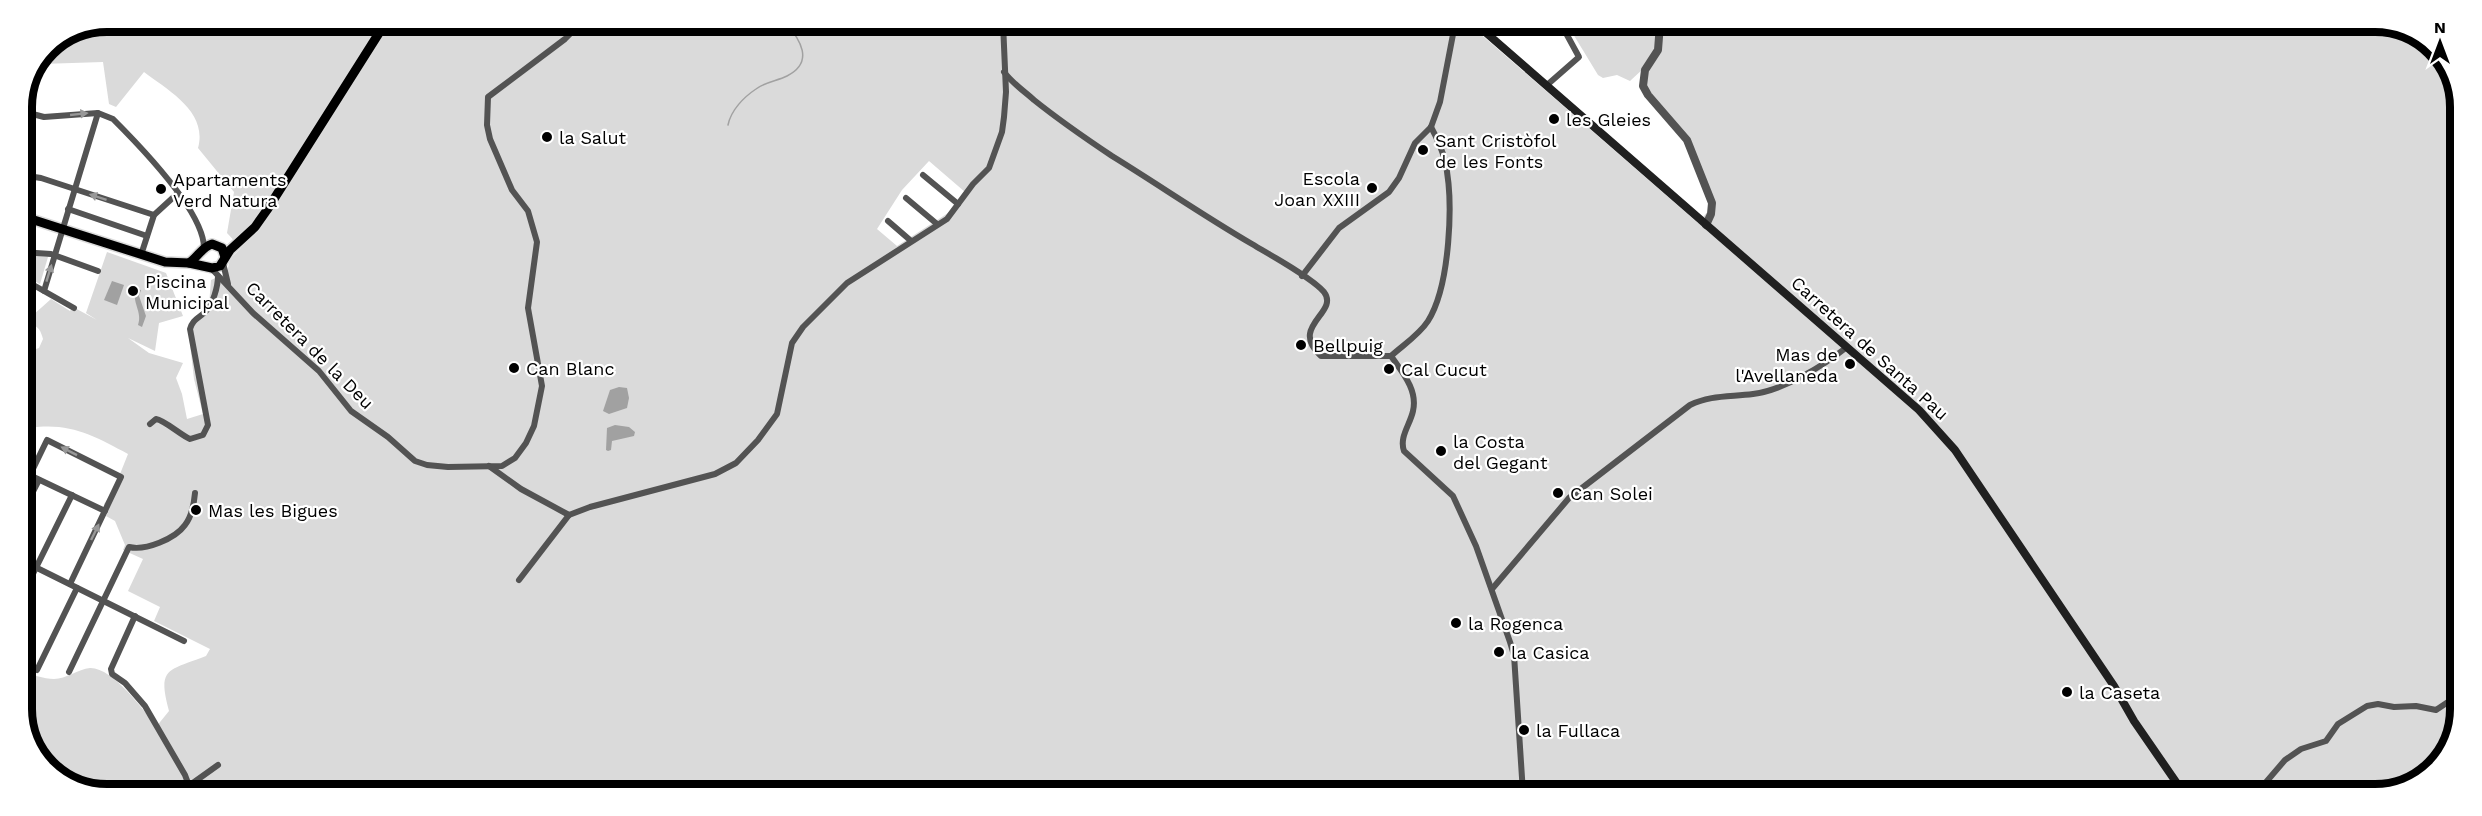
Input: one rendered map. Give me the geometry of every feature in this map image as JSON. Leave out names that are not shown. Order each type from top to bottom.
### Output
[{"type":"main road","points":[[32,220],[141,256],[165,262],[218,267],[237,243],[255,227],[267,210],[380,32]]},
{"type":"main road","name":"Carretera de Santa Pau","points":[[1485,32],[1919,410],[1955,450],[2178,784]]},
{"type":"main road","points":[[189,263],[212,244],[221,247],[237,243]]},
{"type":"main road","points":[[221,247],[224,260]]},
{"type":"main road","points":[[203,251],[208,267]]},
{"type":"street","name":"Carretera de la Deu","points":[[208,267],[253,313],[319,371],[351,411],[388,437],[415,461],[448,467],[502,466],[515,459],[526,443],[539,409],[542,386],[528,308],[537,242],[528,211],[512,190],[490,139],[487,125],[488,97],[572,32]]},
{"type":"street","points":[[519,580],[569,515],[590,507],[715,474],[736,463],[758,440],[777,414],[795,337],[825,308],[837,291],[910,240],[946,219],[973,184],[989,168],[1002,132],[1006,92],[1003,32]]},
{"type":"street","points":[[1302,276],[1339,228],[1389,192],[1399,178],[1415,143],[1431,127],[1440,102],[1453,32]]},
{"type":"street","points":[[1546,85],[1579,57],[1565,32]]},
{"type":"street","points":[[1659,32],[1658,50],[1645,70],[1643,86],[1648,95],[1687,140],[1712,203],[1711,214],[1706,225]]},
{"type":"street","points":[[1004,72],[1024,92],[1081,136],[1302,276],[1324,293],[1327,300],[1325,309],[1310,330],[1310,340],[1321,356],[1391,356],[1429,319],[1447,266],[1449,198],[1444,159],[1431,127]]},
{"type":"street","points":[[32,114],[44,117],[98,113],[114,119],[178,193],[201,232],[203,251]]},
{"type":"street","points":[[44,291],[98,113]]},
{"type":"street","points":[[923,175],[958,204]]},
{"type":"street","points":[[32,177],[154,215]]},
{"type":"street","points":[[141,256],[154,215],[178,193]]},
{"type":"street","points":[[906,198],[937,224]]},
{"type":"street","points":[[68,209],[147,236]]},
{"type":"street","points":[[888,221],[910,240]]},
{"type":"street","points":[[32,253],[54,256],[98,271]]},
{"type":"street","name":"Carretera de la Deu","points":[[224,260],[228,285]]},
{"type":"street","points":[[150,424],[156,419],[161,420],[190,440],[203,435],[208,425],[189,334],[192,322],[207,311],[218,276]]},
{"type":"street","points":[[215,291],[220,286],[228,285]]},
{"type":"street","points":[[32,286],[74,308]]},
{"type":"street","points":[[1492,589],[1569,498],[1690,405],[1710,397],[1768,392],[1813,370],[1847,347]]},
{"type":"street","points":[[1391,356],[1408,380],[1413,394],[1413,410],[1401,444],[1404,451],[1453,496],[1476,546],[1514,655],[1522,784]]},
{"type":"street","points":[[32,471],[47,440],[121,477],[70,584]]},
{"type":"street","points":[[488,466],[521,489],[569,515]]},
{"type":"street","points":[[32,476],[105,511]]},
{"type":"street","points":[[32,494],[39,480]]},
{"type":"street","points":[[69,672],[129,547],[139,549],[152,547],[184,526],[192,512],[195,493]]},
{"type":"street","points":[[32,576],[72,495]]},
{"type":"street","points":[[32,566],[184,641]]},
{"type":"street","points":[[37,670],[77,588]]},
{"type":"street","points":[[135,616],[111,669],[112,674],[125,683],[146,706],[188,784]]},
{"type":"street","points":[[2264,784],[2285,760],[2301,749],[2326,741],[2338,724],[2367,706],[2378,704],[2394,707],[2416,706],[2436,710],[2450,701]]},
{"type":"street","points":[[195,784],[218,765]]},
{"type":"shaded area","points":[[107,32],[1478,32],[1698,223],[1709,210],[1708,197],[1682,138],[1643,92],[1644,68],[1630,81],[1617,75],[1603,78],[1598,75],[1572,32],[2385,32],[2395,34],[2410,40],[2410,72],[2442,72],[2450,102],[2450,719],[2448,729],[2438,751],[2421,769],[2409,777],[2385,784],[2180,784],[2179,782],[2174,784],[97,784],[87,782],[61,769],[50,759],[37,738],[32,714],[32,675],[54,679],[90,668],[99,670],[118,682],[127,691],[156,727],[169,711],[164,686],[165,678],[174,668],[206,656],[210,649],[154,621],[160,607],[128,591],[143,559],[123,550],[125,545],[115,521],[106,516],[108,511],[104,504],[114,489],[128,454],[70,429],[32,428],[32,350],[39,348],[43,339],[37,327],[32,325],[32,316],[51,299],[70,311],[73,307],[97,320],[86,313],[107,252],[166,273],[183,316],[159,323],[155,351],[128,338],[149,353],[183,363],[176,378],[187,419],[203,414],[194,379],[188,327],[209,305],[211,280],[227,273],[230,259],[241,248],[227,233],[234,192],[198,148],[200,135],[197,124],[192,113],[184,104],[144,72],[116,107],[109,104],[103,62],[45,64],[65,44],[78,37]],"holes":[[[929,161],[965,192],[948,213],[897,246],[877,229],[902,190]]]},
{"type":"shaded area","points":[[32,255],[48,257],[40,284],[32,280]]},
{"type":"shaded area","points":[[112,281],[124,285],[117,305],[104,300]]},
{"type":"shaded area","points":[[136,289],[141,290],[139,296],[146,316],[142,327],[138,325]]},
{"type":"shaded area","points":[[619,387],[627,388],[629,398],[627,408],[609,414],[603,411],[610,390]]},
{"type":"shaded area","points":[[615,425],[629,427],[635,432],[634,436],[612,441],[611,450],[608,451],[606,450],[607,428]]},
{"type":"waterway","points":[[728,125],[735,109],[747,96],[763,85],[787,76],[801,64],[802,50],[793,32]]},
{"type":"place","name":"les Gleies","points":[[1554,119]]},
{"type":"place","name":"la Salut","points":[[547,137]]},
{"type":"place","name":"Sant Cristòfol de les Fonts","points":[[1423,150]]},
{"type":"place","name":"Escola Joan XXIII","points":[[1372,188]]},
{"type":"place","name":"Apartaments Verd Natura","points":[[161,189]]},
{"type":"place","name":"Piscina Municipal","points":[[133,291]]},
{"type":"place","name":"Bellpuig","points":[[1301,345]]},
{"type":"place","name":"Mas de l'Avellaneda","points":[[1850,364]]},
{"type":"place","name":"Can Blanc","points":[[514,368]]},
{"type":"place","name":"Cal Cucut","points":[[1389,369]]},
{"type":"place","name":"la Costa del Gegant","points":[[1441,451]]},
{"type":"place","name":"Can Solei","points":[[1558,493]]},
{"type":"place","name":"Mas les Bigues","points":[[196,510]]},
{"type":"place","name":"la Rogenca","points":[[1456,623]]},
{"type":"place","name":"la Casica","points":[[1499,652]]},
{"type":"place","name":"la Caseta","points":[[2067,692]]},
{"type":"place","name":"la Fullaca","points":[[1524,730]]}]
